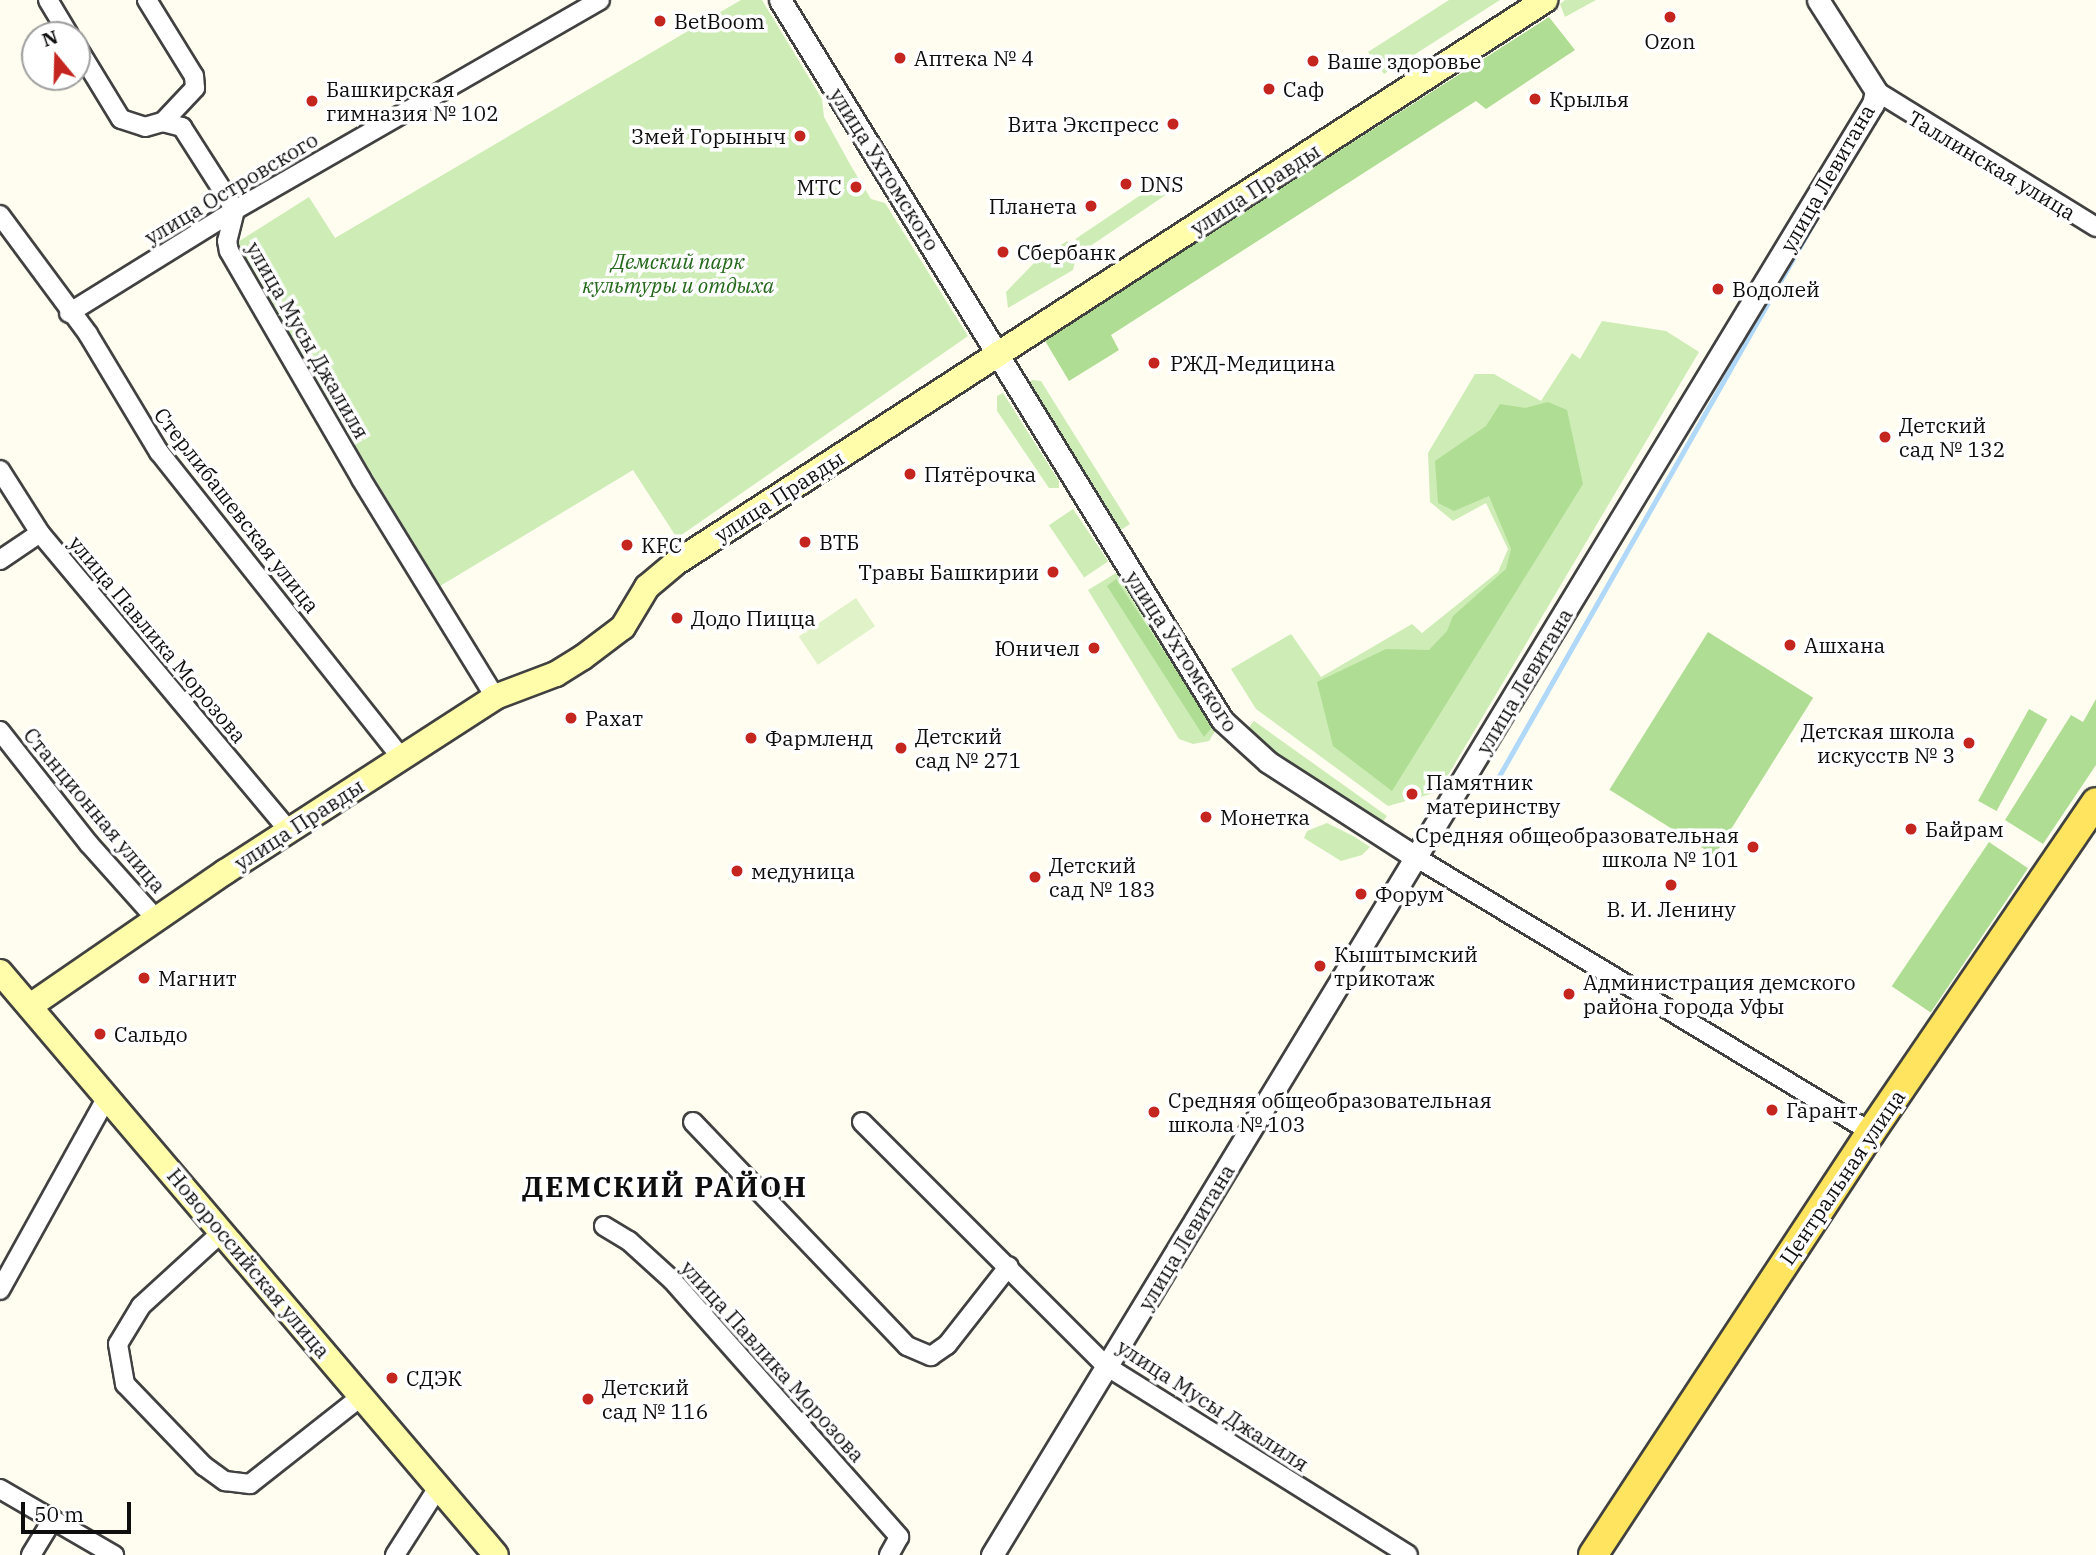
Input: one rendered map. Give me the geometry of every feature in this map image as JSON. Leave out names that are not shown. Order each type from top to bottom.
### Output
[{"type":"main road","name":"улица Правды","points":[[30,1006],[288,830],[495,697],[556,674],[582,658],[622,627],[647,587],[674,564],[1545,0]]},
{"type":"main road","name":"Центральная улица","points":[[1592,1555],[1871,1132],[2096,802]]},
{"type":"main road","name":"Новороссийская улица","points":[[0,972],[496,1555]]},
{"type":"street","points":[[48,0],[61,21]]},
{"type":"street","points":[[147,0],[194,76],[195,88],[163,122]]},
{"type":"street","name":"улица Островского","points":[[69,313],[235,210],[600,0]]},
{"type":"street","name":"улица Ухтомского","points":[[780,0],[1222,720],[1268,761],[1417,858],[1871,1132]]},
{"type":"street","name":"Таллинская улица","points":[[1818,0],[1876,91],[2096,227]]},
{"type":"street","points":[[91,70],[121,119],[145,127],[163,122],[182,127],[235,210]]},
{"type":"street","name":"улица Левитана","points":[[992,1555],[1852,140],[1876,91]]},
{"type":"street","name":"улица Мусы Джалиля","points":[[235,210],[227,242],[229,251],[361,479],[495,697]]},
{"type":"street","name":"Стерлибашевская улица","points":[[0,215],[69,313],[88,334],[159,452],[401,757]]},
{"type":"street","name":"улица Павлика Морозова","points":[[0,470],[40,533],[288,830]]},
{"type":"street","points":[[0,561],[40,533]]},
{"type":"street","name":"Станционная улица","points":[[0,731],[89,844],[156,919]]},
{"type":"street","points":[[0,1290],[107,1097]]},
{"type":"street","points":[[693,1122],[907,1346],[931,1356],[947,1345],[1009,1266]]},
{"type":"street","name":"улица Мусы Джалиля","points":[[862,1122],[1009,1266],[1106,1366],[1408,1555]]},
{"type":"street","name":"улица Павлика Морозова","points":[[604,1226],[629,1241],[672,1280],[899,1537],[890,1555]]},
{"type":"street","points":[[222,1232],[141,1306],[118,1343],[125,1384],[204,1466],[225,1481],[250,1484],[362,1396]]},
{"type":"street","points":[[395,1555],[439,1486]]},
{"type":"street","points":[[0,1489],[114,1555]]},
{"type":"street","points":[[31,1555],[53,1519]]},
{"type":"green space","name":"Демский парк культуры и отдыха","points":[[741,0],[762,0],[822,99],[824,117],[871,199],[885,203],[968,336],[677,538],[633,470],[440,586],[233,245],[309,197],[335,238]]},
{"type":"green space","points":[[1449,0],[1500,0],[1384,74],[1368,52]]},
{"type":"green space","points":[[1565,0],[1596,0],[1565,17],[1560,4]]},
{"type":"green space","points":[[1549,17],[1575,50],[1486,109],[1476,101],[1111,335],[1119,350],[1069,381],[1044,339]]},
{"type":"green space","points":[[1160,182],[1168,194],[1083,251],[1075,239]]},
{"type":"green space","points":[[1067,241],[1077,253],[1073,270],[1008,308],[1006,292],[1035,262]]},
{"type":"green space","points":[[1602,321],[1666,331],[1699,352],[1438,792],[1388,806],[1256,709],[1231,669],[1291,634],[1321,677],[1412,624],[1422,633],[1498,572],[1508,549],[1486,503],[1453,521],[1430,502],[1428,453],[1475,374],[1494,374],[1541,401],[1572,353],[1580,359]]},
{"type":"green space","points":[[1033,380],[1041,381],[1130,524],[1113,535],[1020,385]]},
{"type":"green space","points":[[1003,393],[1059,481],[1059,488],[1049,488],[997,411],[997,396]]},
{"type":"green space","points":[[1548,402],[1567,410],[1583,484],[1392,791],[1333,746],[1317,682],[1386,649],[1429,650],[1447,631],[1453,616],[1506,569],[1511,549],[1489,496],[1454,511],[1438,503],[1435,461],[1486,426],[1500,404],[1525,408]]},
{"type":"green space","points":[[1073,509],[1108,561],[1084,577],[1049,525]]},
{"type":"green space","points":[[1116,573],[1217,728],[1209,741],[1193,744],[1179,739],[1088,590]]},
{"type":"green space","points":[[1116,579],[1213,726],[1204,737],[1107,586]]},
{"type":"green space","points":[[856,598],[875,626],[818,665],[799,637]]},
{"type":"green space","points":[[1708,632],[1813,698],[1715,855],[1609,790]]},
{"type":"green space","points":[[2096,699],[2096,765],[2043,844],[2005,820],[2071,715],[2083,722]]},
{"type":"green space","points":[[2029,709],[2047,719],[1996,811],[1978,801]]},
{"type":"green space","points":[[1254,721],[1387,816],[1381,824],[1246,731]]},
{"type":"green space","points":[[1327,823],[1370,847],[1362,855],[1341,861],[1304,838],[1307,831]]},
{"type":"green space","points":[[1989,842],[2028,868],[1931,1013],[1892,986]]},
{"type":"waterway","points":[[1498,778],[1819,213]]},
{"type":"place","name":"Ozon","points":[[1670,17]]},
{"type":"place","name":"BetBoom","points":[[660,21]]},
{"type":"place","name":"Аптека № 4","points":[[900,58]]},
{"type":"place","name":"Ваше здоровье","points":[[1313,61]]},
{"type":"place","name":"Саф","points":[[1269,89]]},
{"type":"place","name":"Крылья","points":[[1535,99]]},
{"type":"place","name":"Башкирская гимназия № 102","points":[[312,101]]},
{"type":"place","name":"Вита Экспресс","points":[[1173,124]]},
{"type":"place","name":"Змей Горыныч","points":[[800,136]]},
{"type":"place","name":"DNS","points":[[1126,184]]},
{"type":"place","name":"МТС","points":[[856,187]]},
{"type":"place","name":"Планета","points":[[1091,206]]},
{"type":"place","name":"Сбербанк","points":[[1003,252]]},
{"type":"place","name":"Водолей","points":[[1718,289]]},
{"type":"place","name":"РЖД-Медицина","points":[[1154,363]]},
{"type":"place","name":"Детский сад № 132","points":[[1885,437]]},
{"type":"place","name":"Пятёрочка","points":[[910,474]]},
{"type":"place","name":"ВТБ","points":[[805,542]]},
{"type":"place","name":"KFC","points":[[627,545]]},
{"type":"place","name":"Травы Башкирии","points":[[1053,572]]},
{"type":"place","name":"Додо Пицца","points":[[677,618]]},
{"type":"place","name":"Ашхана","points":[[1790,645]]},
{"type":"place","name":"Юничел","points":[[1094,648]]},
{"type":"place","name":"Рахат","points":[[571,718]]},
{"type":"place","name":"Фармленд","points":[[751,738]]},
{"type":"place","name":"Детская школа искусств № 3","points":[[1969,743]]},
{"type":"place","name":"Детский сад № 271","points":[[901,748]]},
{"type":"place","name":"Памятник материнству","points":[[1412,794]]},
{"type":"place","name":"Монетка","points":[[1206,817]]},
{"type":"place","name":"Байрам","points":[[1911,829]]},
{"type":"place","name":"Средняя общеобразовательная школа № 101","points":[[1753,847]]},
{"type":"place","name":"медуница","points":[[737,871]]},
{"type":"place","name":"Детский сад № 183","points":[[1035,877]]},
{"type":"place","name":"В. И. Ленину","points":[[1671,885]]},
{"type":"place","name":"Форум","points":[[1361,894]]},
{"type":"place","name":"Кыштымский трикотаж","points":[[1320,966]]},
{"type":"place","name":"Магнит","points":[[144,978]]},
{"type":"place","name":"Администрация демского района города Уфы","points":[[1569,994]]},
{"type":"place","name":"Сальдо","points":[[100,1034]]},
{"type":"place","name":"Гарант","points":[[1772,1110]]},
{"type":"place","name":"Средняя общеобразовательная школа № 103","points":[[1154,1112]]},
{"type":"place","name":"СДЭК","points":[[392,1378]]},
{"type":"place","name":"Детский сад № 116","points":[[588,1399]]},
{"type":"district","name":"ДЕМСКИЙ РАЙОН","points":[[665,1187]]}]
